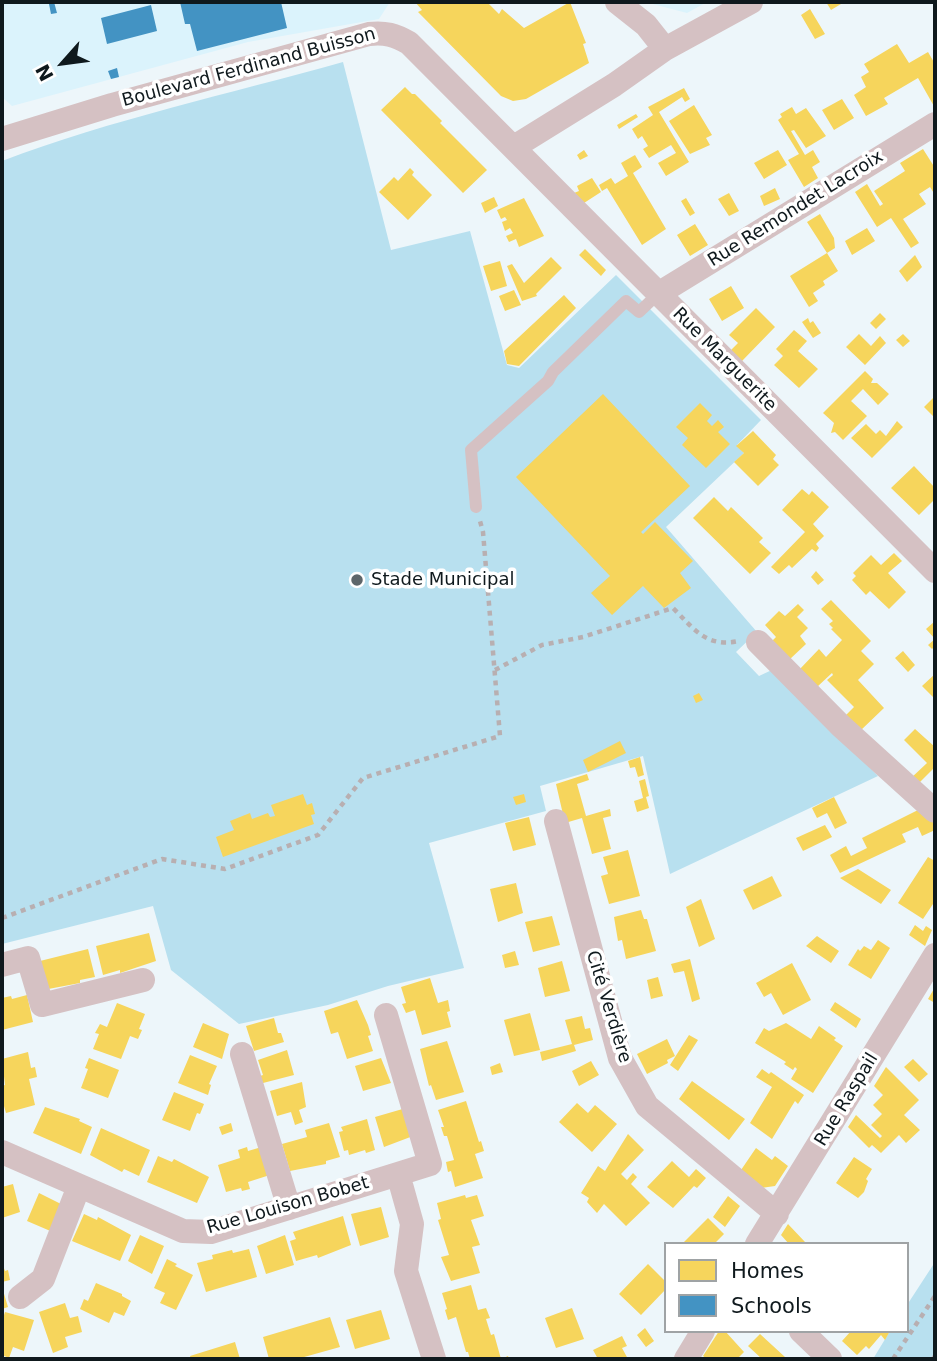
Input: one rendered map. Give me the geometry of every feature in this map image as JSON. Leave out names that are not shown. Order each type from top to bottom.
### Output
[{"type":"street","points":[[617,2],[646,25],[665,49]]},
{"type":"street","points":[[514,147],[614,85],[665,49],[751,2]]},
{"type":"street","name":"Boulevard Ferdinand Buisson","points":[[2,139],[125,101],[381,32],[395,35],[409,43],[514,147]]},
{"type":"street","name":"Rue Remondet Lacroix","points":[[658,294],[935,124]]},
{"type":"street","name":"Rue Marguerite","points":[[514,147],[935,571]]},
{"type":"street","points":[[758,642],[841,726],[935,811]]},
{"type":"street","name":"Cité Verdière","points":[[556,821],[620,1058],[647,1106],[777,1214]]},
{"type":"street","name":"Rue Raspail","points":[[758,1242],[935,955]]},
{"type":"street","points":[[2,965],[28,958],[43,1006],[143,980]]},
{"type":"street","name":"Rue Louison Bobet","points":[[2,1152],[183,1231],[211,1233],[430,1164],[386,1015]]},
{"type":"street","points":[[242,1054],[289,1208]]},
{"type":"street","points":[[397,1174],[412,1223],[406,1271],[434,1359]]},
{"type":"street","points":[[20,1297],[43,1279],[79,1186]]},
{"type":"street","points":[[686,1359],[702,1333]]},
{"type":"street","points":[[803,1333],[830,1359]]},
{"type":"lane","points":[[476,507],[471,450],[548,382],[553,372],[626,301],[639,312],[658,294]]},
{"type":"path","points":[[2,918],[162,859],[225,869],[318,835],[363,778],[500,736],[483,532],[476,507]]},
{"type":"path","points":[[495,670],[542,645],[583,637],[673,608],[704,639],[726,644],[743,640],[758,642]]},
{"type":"path","points":[[893,1359],[935,1296]]},
{"type":"path","points":[[930,1303],[935,1312]]},
{"type":"shaded area","points":[[2,2],[390,2],[379,19],[248,42],[12,106],[2,97]]},
{"type":"shaded area","points":[[645,2],[707,2],[687,13]]},
{"type":"shaded area","name":"Stade Municipal","points":[[343,62],[391,250],[470,231],[507,365],[519,368],[616,275],[761,420],[737,445],[744,453],[666,527],[757,632],[736,652],[759,676],[774,669],[878,776],[670,874],[643,756],[540,786],[546,811],[429,843],[464,968],[388,986],[328,1005],[239,1024],[171,970],[153,906],[2,944],[2,161],[86,132]]},
{"type":"shaded area","points":[[935,1262],[935,1359],[873,1359],[889,1333],[909,1333],[909,1302]]},
{"type":"building: Homes","points":[[415,2],[487,2],[499,14],[502,9],[524,28],[570,2],[586,43],[583,44],[589,63],[526,99],[513,101],[501,96],[418,12],[422,10]]},
{"type":"building: Homes","points":[[826,2],[840,2],[841,4],[831,10]]},
{"type":"building: Homes","points":[[810,9],[825,34],[815,39],[801,15]]},
{"type":"building: Homes","points":[[897,44],[909,63],[928,52],[935,64],[935,108],[918,78],[884,98],[888,104],[866,116],[854,95],[866,87],[861,77],[869,72],[864,64]]},
{"type":"building: Homes","points":[[405,87],[442,121],[440,123],[487,170],[463,193],[381,110]]},
{"type":"building: Homes","points":[[684,88],[690,99],[685,102],[682,97],[659,112],[689,162],[666,176],[658,163],[676,153],[671,145],[649,158],[643,149],[648,146],[642,136],[638,139],[632,129],[653,115],[648,107]]},
{"type":"building: Homes","points":[[842,99],[854,118],[834,130],[822,110]]},
{"type":"building: Homes","points":[[694,105],[712,135],[706,138],[710,145],[690,154],[669,121]]},
{"type":"building: Homes","points":[[792,107],[796,114],[806,108],[826,136],[806,148],[794,130],[791,131],[805,155],[813,150],[820,162],[812,167],[818,178],[804,187],[788,160],[799,154],[778,120],[782,117],[780,114]]},
{"type":"building: Homes","points":[[636,114],[638,117],[619,129],[617,125]]},
{"type":"building: Homes","points":[[923,149],[935,168],[935,195],[930,187],[919,194],[926,204],[903,219],[919,243],[911,248],[891,218],[877,227],[855,192],[867,184],[880,206],[883,204],[874,191],[905,171],[900,163]]},
{"type":"building: Homes","points":[[584,150],[588,156],[580,160],[577,155]]},
{"type":"building: Homes","points":[[778,150],[787,165],[764,179],[754,163]]},
{"type":"building: Homes","points":[[635,155],[642,167],[633,173],[666,229],[642,245],[607,188],[602,191],[599,185],[611,178],[615,184],[628,176],[621,163]]},
{"type":"building: Homes","points":[[410,168],[414,172],[412,175],[432,195],[408,220],[379,192],[394,177],[398,181]]},
{"type":"building: Homes","points":[[592,178],[601,192],[584,203],[574,193],[579,191],[577,186]]},
{"type":"building: Homes","points":[[775,188],[780,199],[764,206],[760,196]]},
{"type":"building: Homes","points":[[729,193],[739,211],[729,216],[718,199]]},
{"type":"building: Homes","points":[[494,197],[498,206],[485,213],[481,203]]},
{"type":"building: Homes","points":[[524,198],[544,236],[519,247],[516,239],[509,242],[506,236],[513,233],[510,228],[505,231],[502,222],[507,220],[505,217],[501,219],[497,210]]},
{"type":"building: Homes","points":[[686,198],[695,213],[690,216],[681,201]]},
{"type":"building: Homes","points":[[820,214],[834,238],[835,248],[827,253],[807,222]]},
{"type":"building: Homes","points":[[695,224],[708,245],[690,256],[677,235]]},
{"type":"building: Homes","points":[[867,228],[875,241],[852,255],[845,241]]},
{"type":"building: Homes","points":[[585,249],[606,270],[601,276],[579,255]]},
{"type":"building: Homes","points":[[827,253],[838,271],[823,281],[825,285],[813,293],[818,301],[809,307],[790,276]]},
{"type":"building: Homes","points":[[915,255],[922,267],[907,282],[899,271]]},
{"type":"building: Homes","points":[[551,257],[562,268],[537,296],[522,301],[507,266],[512,264],[524,283]]},
{"type":"building: Homes","points":[[500,261],[507,286],[491,291],[483,266]]},
{"type":"building: Homes","points":[[731,286],[744,308],[722,321],[709,299]]},
{"type":"building: Homes","points":[[514,290],[521,305],[505,311],[499,296]]},
{"type":"building: Homes","points":[[564,295],[576,308],[519,366],[507,364],[504,351]]},
{"type":"building: Homes","points":[[756,308],[775,327],[742,361],[731,350],[738,343],[729,335]]},
{"type":"building: Homes","points":[[880,313],[886,319],[876,329],[870,323]]},
{"type":"building: Homes","points":[[808,318],[821,333],[813,338],[802,322]]},
{"type":"building: Homes","points":[[794,330],[807,341],[798,351],[818,369],[799,388],[774,365],[783,356],[776,349]]},
{"type":"building: Homes","points":[[859,334],[871,346],[880,336],[886,343],[865,365],[846,347]]},
{"type":"building: Homes","points":[[903,334],[910,341],[903,347],[896,340]]},
{"type":"building: Homes","points":[[865,371],[873,379],[871,383],[877,383],[889,394],[878,405],[863,389],[851,401],[867,416],[843,440],[835,432],[831,433],[834,423],[823,413]]},
{"type":"building: Homes","points":[[603,394],[690,486],[641,532],[643,534],[655,522],[693,561],[680,573],[691,588],[664,608],[643,586],[612,615],[591,593],[610,576],[516,477]]},
{"type":"building: Homes","points":[[935,396],[935,418],[924,407]]},
{"type":"building: Homes","points":[[700,403],[712,415],[707,421],[712,426],[718,420],[724,427],[718,432],[730,444],[706,468],[682,445],[688,438],[676,427]]},
{"type":"building: Homes","points":[[897,421],[903,427],[872,458],[851,438],[866,424],[876,434],[880,430],[886,436]]},
{"type":"building: Homes","points":[[753,431],[776,455],[773,459],[779,465],[758,486],[734,462],[744,453],[736,446]]},
{"type":"building: Homes","points":[[914,466],[935,488],[935,499],[919,515],[891,488]]},
{"type":"building: Homes","points":[[802,489],[809,495],[812,491],[829,507],[813,524],[824,536],[816,544],[819,548],[816,552],[812,549],[792,568],[789,565],[779,574],[771,567],[805,532],[782,510]]},
{"type":"building: Homes","points":[[714,497],[728,511],[731,507],[763,538],[759,542],[771,553],[750,574],[693,518]]},
{"type":"building: Homes","points":[[894,553],[902,561],[888,573],[906,592],[889,609],[870,591],[866,595],[852,580],[856,576],[853,573],[871,555],[881,565]]},
{"type":"building: Homes","points":[[816,571],[824,580],[818,585],[811,577]]},
{"type":"building: Homes","points":[[831,600],[871,641],[861,651],[874,664],[858,680],[884,708],[860,731],[844,717],[854,707],[827,680],[832,673],[817,687],[799,670],[819,649],[826,657],[842,640],[831,629],[833,628],[829,624],[833,621],[821,609]]},
{"type":"building: Homes","points":[[798,604],[804,610],[797,617],[808,628],[800,636],[806,644],[789,660],[771,642],[776,637],[765,625],[779,611],[785,616]]},
{"type":"building: Homes","points":[[935,621],[935,639],[926,629]]},
{"type":"building: Homes","points":[[935,639],[935,646],[932,649],[928,645]]},
{"type":"building: Homes","points":[[903,651],[915,665],[908,672],[895,658]]},
{"type":"building: Homes","points":[[935,674],[935,697],[934,698],[922,686]]},
{"type":"building: Homes","points":[[699,693],[703,700],[696,703],[693,696]]},
{"type":"building: Homes","points":[[915,729],[935,747],[935,771],[933,769],[917,785],[910,779],[927,763],[904,740]]},
{"type":"building: Homes","points":[[620,741],[626,753],[588,772],[583,760]]},
{"type":"building: Homes","points":[[640,757],[644,775],[638,777],[635,767],[630,768],[628,761]]},
{"type":"building: Homes","points":[[587,774],[589,780],[577,784],[586,816],[610,809],[611,816],[603,818],[611,849],[592,854],[582,818],[565,823],[556,784]]},
{"type":"building: Homes","points":[[645,779],[649,808],[637,812],[634,801],[643,798],[639,781]]},
{"type":"building: Homes","points":[[303,794],[307,805],[312,803],[315,814],[311,815],[314,824],[223,857],[216,837],[234,830],[230,821],[250,813],[252,819],[268,813],[270,817],[275,816],[271,805]]},
{"type":"building: Homes","points":[[524,794],[526,802],[516,805],[513,797]]},
{"type":"building: Homes","points":[[834,797],[847,823],[835,829],[827,813],[817,818],[812,808]]},
{"type":"building: Homes","points":[[920,809],[935,824],[935,830],[922,836],[918,827],[902,834],[906,842],[840,873],[830,855],[846,846],[851,856],[867,848],[862,838]]},
{"type":"building: Homes","points":[[529,817],[536,845],[513,851],[505,823]]},
{"type":"building: Homes","points":[[825,825],[832,837],[803,851],[796,838]]},
{"type":"building: Homes","points":[[628,850],[640,896],[609,904],[601,876],[608,874],[603,857]]},
{"type":"building: Homes","points":[[928,857],[935,861],[935,901],[923,919],[898,903]]},
{"type":"building: Homes","points":[[858,869],[891,890],[881,904],[840,878]]},
{"type":"building: Homes","points":[[772,876],[782,896],[753,910],[743,890]]},
{"type":"building: Homes","points":[[516,883],[523,913],[498,922],[490,889]]},
{"type":"building: Homes","points":[[701,899],[715,939],[699,947],[686,907]]},
{"type":"building: Homes","points":[[641,910],[644,919],[647,919],[656,951],[626,959],[622,940],[618,941],[614,917]]},
{"type":"building: Homes","points":[[552,916],[560,945],[533,952],[525,922]]},
{"type":"building: Homes","points":[[915,925],[923,931],[926,926],[932,930],[925,946],[909,935]]},
{"type":"building: Homes","points":[[149,933],[156,961],[120,973],[120,970],[103,975],[96,946]]},
{"type":"building: Homes","points":[[817,936],[839,951],[831,963],[806,946]]},
{"type":"building: Homes","points":[[878,940],[890,948],[871,979],[848,965],[858,949],[860,951],[864,946],[871,950]]},
{"type":"building: Homes","points":[[88,949],[95,977],[80,980],[80,983],[43,990],[36,962]]},
{"type":"building: Homes","points":[[515,951],[519,965],[505,968],[502,955]]},
{"type":"building: Homes","points":[[690,959],[700,999],[692,1002],[684,971],[674,973],[671,964]]},
{"type":"building: Homes","points":[[562,961],[570,991],[545,997],[538,968]]},
{"type":"building: Homes","points":[[792,963],[811,1000],[783,1015],[771,993],[764,997],[756,983]]},
{"type":"building: Homes","points":[[658,977],[663,996],[651,999],[647,980]]},
{"type":"building: Homes","points":[[430,978],[438,1003],[448,1000],[450,1011],[447,1012],[451,1027],[422,1035],[415,1010],[406,1013],[402,1004],[406,1003],[401,987]]},
{"type":"building: Homes","points":[[935,987],[935,1003],[928,999]]},
{"type":"building: Homes","points":[[27,995],[33,1022],[2,1030],[2,998],[11,996],[12,999]]},
{"type":"building: Homes","points":[[357,1000],[368,1025],[373,1051],[347,1059],[338,1032],[331,1034],[324,1011]]},
{"type":"building: Homes","points":[[835,1002],[861,1019],[856,1028],[830,1010]]},
{"type":"building: Homes","points":[[117,1003],[145,1014],[138,1039],[130,1036],[121,1059],[93,1049],[99,1034],[95,1033],[100,1024],[107,1027]]},
{"type":"building: Homes","points":[[530,1013],[540,1050],[514,1056],[504,1020]]},
{"type":"building: Homes","points":[[582,1016],[585,1029],[590,1028],[593,1040],[574,1045],[576,1051],[542,1061],[540,1052],[572,1044],[565,1020]]},
{"type":"building: Homes","points":[[274,1018],[284,1042],[254,1051],[246,1026]]},
{"type":"building: Homes","points":[[203,1023],[229,1034],[222,1059],[193,1047]]},
{"type":"building: Homes","points":[[786,1023],[811,1039],[819,1026],[843,1046],[813,1093],[791,1079],[797,1069],[795,1067],[793,1070],[784,1064],[786,1062],[755,1043],[764,1028],[769,1031]]},
{"type":"building: Homes","points":[[689,1035],[698,1040],[678,1071],[670,1065]]},
{"type":"building: Homes","points":[[667,1039],[675,1056],[667,1060],[668,1063],[647,1074],[637,1054]]},
{"type":"building: Homes","points":[[447,1041],[464,1092],[436,1100],[431,1085],[429,1086],[420,1049]]},
{"type":"building: Homes","points":[[287,1050],[294,1075],[263,1083],[258,1060]]},
{"type":"building: Homes","points":[[28,1052],[31,1068],[35,1067],[37,1077],[29,1079],[35,1105],[6,1113],[2,1099],[2,1086],[5,1085],[2,1059]]},
{"type":"building: Homes","points":[[190,1055],[217,1066],[209,1084],[208,1095],[178,1083]]},
{"type":"building: Homes","points":[[89,1058],[119,1070],[108,1098],[81,1088]]},
{"type":"building: Homes","points":[[381,1058],[391,1083],[363,1091],[355,1066]]},
{"type":"building: Homes","points":[[913,1059],[928,1074],[919,1082],[904,1067]]},
{"type":"building: Homes","points":[[591,1061],[599,1075],[579,1086],[572,1071]]},
{"type":"building: Homes","points":[[500,1063],[503,1072],[492,1075],[490,1067]]},
{"type":"building: Homes","points":[[886,1067],[919,1100],[904,1115],[920,1130],[906,1143],[899,1135],[881,1153],[872,1145],[869,1148],[848,1127],[856,1115],[880,1138],[882,1136],[871,1125],[882,1114],[873,1105],[883,1095],[874,1086]]},
{"type":"building: Homes","points":[[762,1069],[769,1074],[771,1072],[804,1095],[798,1104],[795,1101],[772,1139],[750,1123],[772,1087],[756,1077]]},
{"type":"building: Homes","points":[[692,1081],[745,1119],[729,1140],[679,1099]]},
{"type":"building: Homes","points":[[302,1082],[306,1107],[299,1110],[303,1122],[295,1125],[291,1112],[277,1116],[270,1091]]},
{"type":"building: Homes","points":[[174,1092],[204,1104],[190,1131],[162,1120]]},
{"type":"building: Homes","points":[[466,1101],[484,1151],[475,1154],[483,1178],[455,1187],[446,1162],[454,1160],[447,1136],[444,1136],[441,1127],[444,1127],[438,1110]]},
{"type":"building: Homes","points":[[577,1103],[588,1113],[595,1105],[617,1124],[592,1152],[559,1122]]},
{"type":"building: Homes","points":[[45,1107],[80,1119],[79,1121],[92,1127],[81,1154],[33,1133]]},
{"type":"building: Homes","points":[[406,1108],[413,1136],[384,1147],[375,1117]]},
{"type":"building: Homes","points":[[367,1119],[375,1150],[349,1155],[348,1150],[344,1151],[339,1132],[343,1131],[341,1127]]},
{"type":"building: Homes","points":[[231,1123],[233,1131],[222,1135],[219,1127]]},
{"type":"building: Homes","points":[[329,1123],[340,1157],[326,1161],[326,1164],[290,1171],[282,1144],[307,1137],[305,1130]]},
{"type":"building: Homes","points":[[101,1128],[150,1150],[139,1176],[124,1169],[122,1172],[90,1155]]},
{"type":"building: Homes","points":[[628,1134],[644,1150],[621,1174],[627,1180],[633,1173],[637,1177],[631,1184],[650,1203],[626,1226],[604,1204],[597,1213],[587,1202],[589,1198],[581,1193],[598,1166],[605,1171]]},
{"type":"building: Homes","points":[[265,1146],[273,1174],[248,1182],[250,1189],[242,1191],[241,1188],[226,1192],[218,1165],[240,1158],[238,1150],[247,1147],[248,1151]]},
{"type":"building: Homes","points":[[756,1148],[772,1160],[775,1156],[788,1166],[775,1186],[761,1188],[741,1170]]},
{"type":"building: Homes","points":[[158,1156],[172,1162],[174,1159],[209,1177],[197,1203],[147,1182]]},
{"type":"building: Homes","points":[[854,1157],[872,1169],[866,1179],[868,1181],[864,1192],[858,1198],[836,1183]]},
{"type":"building: Homes","points":[[672,1161],[689,1177],[696,1169],[706,1178],[697,1188],[694,1186],[673,1208],[647,1187]]},
{"type":"building: Homes","points":[[13,1184],[20,1212],[2,1218],[2,1187]]},
{"type":"building: Homes","points":[[39,1193],[67,1207],[55,1233],[27,1221]]},
{"type":"building: Homes","points":[[465,1195],[466,1198],[477,1195],[484,1216],[471,1220],[480,1245],[472,1247],[480,1273],[451,1281],[441,1257],[449,1255],[438,1220],[441,1219],[437,1203]]},
{"type":"building: Homes","points":[[728,1196],[740,1206],[725,1227],[713,1217]]},
{"type":"building: Homes","points":[[381,1207],[389,1237],[360,1246],[351,1214]]},
{"type":"building: Homes","points":[[84,1214],[97,1220],[98,1217],[131,1235],[120,1261],[72,1241]]},
{"type":"building: Homes","points":[[343,1216],[351,1245],[318,1258],[317,1255],[296,1261],[290,1241],[296,1239],[293,1232]]},
{"type":"building: Homes","points":[[708,1218],[724,1234],[716,1242],[684,1242]]},
{"type":"building: Homes","points":[[788,1224],[805,1242],[787,1242],[781,1235]]},
{"type":"building: Homes","points":[[140,1235],[164,1246],[152,1274],[128,1261]]},
{"type":"building: Homes","points":[[285,1235],[294,1265],[266,1274],[257,1246]]},
{"type":"building: Homes","points":[[249,1249],[257,1277],[206,1292],[197,1263],[213,1259],[212,1255]]},
{"type":"building: Homes","points":[[167,1259],[193,1275],[176,1310],[160,1303],[165,1293],[154,1288]]},
{"type":"building: Homes","points":[[2,1263],[5,1271],[8,1270],[10,1280],[2,1282]]},
{"type":"building: Homes","points":[[648,1264],[664,1280],[664,1291],[641,1315],[619,1294]]},
{"type":"building: Homes","points":[[96,1283],[122,1294],[131,1301],[124,1316],[114,1312],[109,1323],[80,1309],[84,1299],[88,1301]]},
{"type":"building: Homes","points":[[471,1285],[478,1310],[486,1308],[490,1318],[486,1319],[491,1335],[494,1334],[501,1359],[470,1359],[456,1317],[448,1320],[442,1293]]},
{"type":"building: Homes","points":[[2,1287],[8,1307],[2,1309]]},
{"type":"building: Homes","points":[[65,1303],[70,1318],[78,1316],[82,1332],[65,1337],[68,1347],[53,1353],[39,1312]]},
{"type":"building: Homes","points":[[572,1308],[584,1339],[556,1348],[545,1318]]},
{"type":"building: Homes","points":[[381,1310],[390,1339],[355,1349],[346,1320]]},
{"type":"building: Homes","points":[[5,1312],[34,1320],[24,1351],[13,1347],[9,1358],[2,1355],[2,1321]]},
{"type":"building: Homes","points":[[330,1317],[340,1347],[297,1359],[269,1359],[263,1337]]},
{"type":"building: Homes","points":[[645,1328],[654,1341],[646,1347],[637,1335]]},
{"type":"building: Homes","points":[[718,1333],[727,1333],[744,1352],[737,1359],[707,1359],[703,1356]]},
{"type":"building: Homes","points":[[849,1333],[889,1333],[885,1340],[881,1335],[869,1349],[866,1346],[857,1355],[842,1341]]},
{"type":"building: Homes","points":[[760,1334],[785,1357],[783,1359],[762,1359],[748,1346]]},
{"type":"building: Homes","points":[[622,1336],[627,1346],[622,1348],[628,1359],[598,1359],[593,1350]]},
{"type":"building: Homes","points":[[235,1342],[240,1359],[191,1359],[190,1356]]},
{"type":"building: Schools","points":[[54,2],[57,13],[51,14],[49,4]]},
{"type":"building: Schools","points":[[180,2],[281,2],[287,28],[197,51],[190,24],[185,24]]},
{"type":"building: Schools","points":[[151,5],[157,31],[107,44],[101,18]]},
{"type":"building: Schools","points":[[117,68],[119,77],[111,79],[108,71]]},
{"type":"place","name":"Stade Municipal","points":[[357,580]]}]
